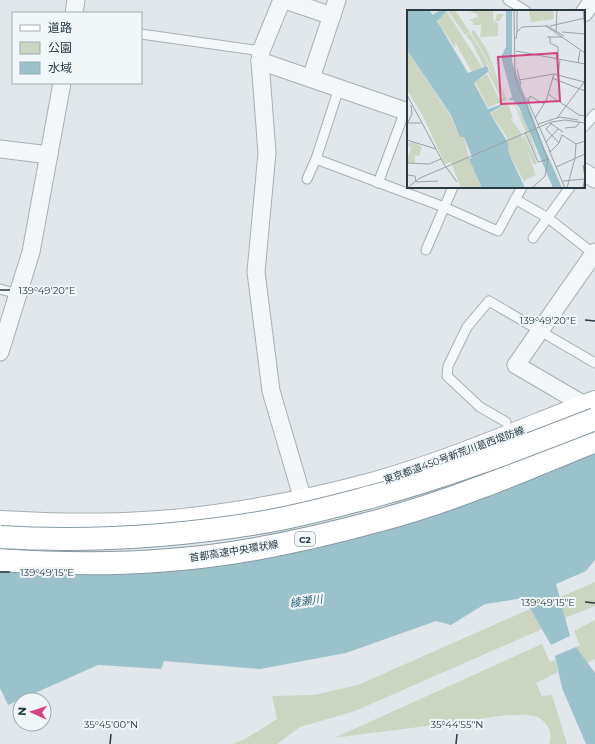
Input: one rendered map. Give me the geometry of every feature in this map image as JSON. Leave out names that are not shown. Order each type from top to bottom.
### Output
[{"type":"main road","name":"東京都道450号新荒川葛西堤防線","points":[[0,522],[90,525],[160,522],[228,514],[303,500],[376,482],[442,461],[592,409]]},
{"type":"main road","points":[[0,536],[94,539],[176,534],[259,523],[312,512],[376,496],[509,451],[592,409]]},
{"type":"main road","points":[[0,536],[48,542],[107,544],[166,542],[222,536],[282,527],[344,514],[443,487],[494,472],[595,438]]},
{"type":"main road","name":"首都高速中央環状線","points":[[0,560],[74,563],[125,563],[170,560],[264,548],[382,520],[450,498],[520,472],[595,441]]},
{"type":"street","points":[[74,12],[76,0]]},
{"type":"street","points":[[303,500],[271,391],[256,272],[267,153],[260,56],[283,0],[332,16]]},
{"type":"street","points":[[311,78],[337,0]]},
{"type":"street","points":[[585,12],[593,0]]},
{"type":"street","points":[[260,56],[311,78],[407,111]]},
{"type":"street","points":[[0,352],[30,252],[62,84]]},
{"type":"street","points":[[0,148],[49,155]]},
{"type":"street","points":[[585,173],[595,179]]},
{"type":"street","points":[[592,409],[516,366],[594,253]]},
{"type":"lane","points":[[508,0],[524,10]]},
{"type":"lane","points":[[142,34],[260,56]]},
{"type":"lane","points":[[307,179],[316,159],[339,88]]},
{"type":"lane","points":[[378,183],[407,111]]},
{"type":"lane","points":[[585,126],[595,114]]},
{"type":"lane","points":[[316,159],[444,207],[498,231],[521,188]]},
{"type":"lane","points":[[426,250],[453,188]]},
{"type":"lane","points":[[533,238],[569,188]]},
{"type":"lane","points":[[515,199],[548,218],[594,253]]},
{"type":"lane","points":[[0,289],[18,294]]},
{"type":"lane","points":[[506,422],[480,408],[447,376],[448,366],[467,327],[489,301],[595,363]]},
{"type":"green space","points":[[595,582],[595,606],[565,618],[560,597]]},
{"type":"green space","points":[[530,609],[542,629],[355,711],[300,727],[277,744],[233,744],[245,739],[277,719],[272,696],[314,695],[358,685]]},
{"type":"green space","points":[[595,620],[595,659],[587,663],[576,647],[580,645],[574,631]]},
{"type":"green space","points":[[542,644],[550,662],[555,660],[558,672],[536,683],[542,696],[552,695],[567,744],[549,744],[551,736],[545,723],[538,717],[527,715],[501,716],[334,738]]},
{"type":"water","name":"綾瀬川","points":[[595,450],[595,560],[586,571],[556,584],[570,636],[551,645],[524,598],[485,604],[451,625],[436,621],[346,653],[260,669],[164,661],[161,669],[98,665],[37,692],[12,692],[12,703],[8,705],[0,688],[0,568],[220,562]]},
{"type":"water","points":[[576,647],[595,673],[595,744],[586,744],[562,688],[555,656]]}]
